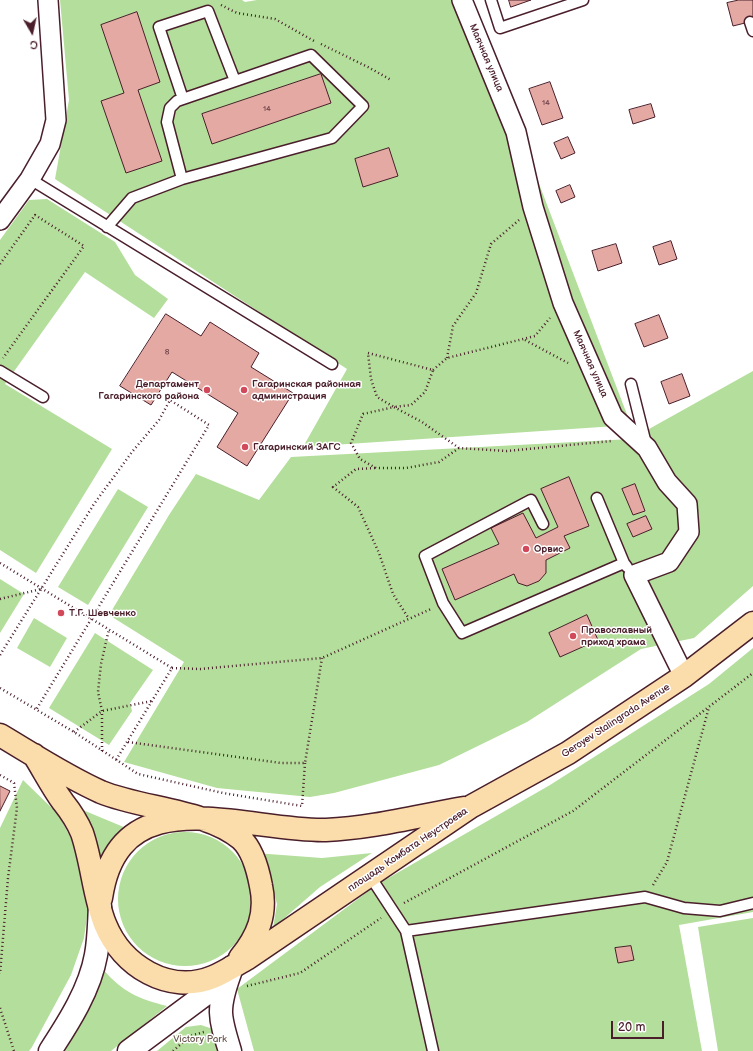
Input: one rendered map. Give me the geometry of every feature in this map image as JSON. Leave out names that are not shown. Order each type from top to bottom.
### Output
[{"type":"main road","name":"Geroyev Stalingrada Avenue","points":[[472,806],[568,753],[684,676],[753,624]]},
{"type":"main road","points":[[0,735],[34,755]]},
{"type":"main road","name":"площадь Комбата Неустроева","points":[[34,755],[100,791],[123,799],[184,814],[218,826],[241,840],[248,848],[259,872],[263,893],[264,912],[260,926],[252,942],[215,986],[129,1051]]},
{"type":"main road","name":"площадь Комбата Неустроева","points":[[34,755],[79,825],[92,868],[105,924],[116,946],[122,954],[141,970],[164,979],[199,998],[215,1028]]},
{"type":"main road","name":"площадь Комбата Неустроева","points":[[50,1051],[68,1024],[90,976],[96,954],[100,906],[110,863],[121,846],[139,830],[160,822],[214,819],[280,827],[325,830],[358,827],[472,806]]},
{"type":"main road","name":"площадь Комбата Неустроева","points":[[164,979],[188,982],[200,980],[212,977],[232,967],[248,958],[472,806]]},
{"type":"main road","points":[[230,1051],[215,1028],[222,995],[232,967]]},
{"type":"street","points":[[0,220],[30,179],[50,144],[56,120],[48,0]]},
{"type":"street","name":"Маячная улица","points":[[462,0],[516,132],[533,207],[563,303],[613,417],[647,448],[667,482],[687,504],[689,532],[669,562],[629,569]]},
{"type":"street","points":[[629,569],[684,676]]},
{"type":"lane","points":[[491,0],[500,28],[583,0]]},
{"type":"lane","points":[[183,99],[159,27],[208,11],[235,81]]},
{"type":"lane","points":[[107,226],[132,198],[182,179],[332,138],[363,106],[311,55],[177,101],[170,108],[167,122],[182,179]]},
{"type":"lane","points":[[30,179],[332,364]]},
{"type":"lane","points":[[0,371],[43,397]]},
{"type":"lane","points":[[631,384],[647,448]]},
{"type":"lane","points":[[543,524],[531,500],[426,556],[443,604],[462,633],[629,569],[597,498]]},
{"type":"lane","points":[[370,876],[406,931],[433,1051]]},
{"type":"lane","points":[[406,931],[645,897],[684,908],[720,911],[753,903]]},
{"type":"path","points":[[217,3],[237,13],[275,19],[391,80]]},
{"type":"path","points":[[447,358],[452,326],[476,293],[491,244],[533,207]]},
{"type":"path","points":[[0,264],[35,215],[84,246],[0,363]]},
{"type":"path","points":[[376,468],[360,459],[351,444],[363,414],[411,405],[425,392],[433,370],[447,358],[524,340],[535,336],[563,303]]},
{"type":"path","points":[[524,340],[596,378]]},
{"type":"path","points":[[433,370],[368,353],[371,379],[377,397],[422,422],[459,448],[507,451],[607,440],[614,442]]},
{"type":"path","points":[[0,655],[94,504],[132,452],[159,420],[170,400],[209,425],[36,710]]},
{"type":"path","points":[[409,619],[393,594],[379,553],[358,506],[333,487],[356,469],[406,468],[439,462],[459,448]]},
{"type":"path","points":[[0,563],[172,668],[200,669],[322,658],[443,604]]},
{"type":"path","points":[[0,599],[41,589]]},
{"type":"path","points":[[102,751],[102,711],[98,692],[101,664],[109,629]]},
{"type":"path","points":[[0,688],[74,732],[138,774],[223,793],[302,806],[306,763],[322,658]]},
{"type":"path","points":[[116,760],[172,668]]},
{"type":"path","points":[[243,989],[248,985],[300,973],[392,910],[573,811],[753,673]]},
{"type":"path","points":[[74,732],[102,711],[152,701]]},
{"type":"path","points":[[645,897],[667,862],[709,707]]},
{"type":"path","points":[[128,742],[281,763],[306,763]]},
{"type":"path","points":[[0,775],[14,783],[17,808],[8,878],[0,974]]},
{"type":"path","points":[[0,1008],[14,1051]]},
{"type":"path","points":[[173,1051],[190,1036],[215,1028]]},
{"type":"green space","points":[[60,0],[242,0],[245,2],[257,0],[469,0],[631,425],[303,447],[347,369],[55,179],[69,100]]},
{"type":"green space","points":[[47,199],[115,242],[135,275],[168,299],[154,318],[85,272],[5,384],[112,449],[36,573],[0,550],[0,240],[29,200]]},
{"type":"green space","points":[[753,371],[753,586],[694,638],[641,649],[527,722],[439,765],[334,793],[310,797],[217,788],[124,762],[184,662],[109,615],[169,515],[196,474],[259,500],[291,457],[631,439]]},
{"type":"green space","points":[[118,489],[148,507],[88,605],[58,587]]},
{"type":"green space","points":[[0,579],[24,594],[0,633]]},
{"type":"green space","points":[[34,618],[67,638],[50,667],[17,648]]},
{"type":"green space","points":[[95,633],[153,670],[130,703],[132,711],[109,745],[49,708]]},
{"type":"green space","points":[[753,648],[753,912],[679,925],[702,1051],[254,1051],[237,989],[378,884],[550,785],[709,684]]},
{"type":"green space","points":[[23,780],[58,814],[75,846],[84,880],[88,909],[84,938],[71,975],[32,1047],[29,1051],[0,1051],[0,828]]},
{"type":"green space","points":[[78,808],[126,828],[102,861],[93,834]]},
{"type":"green space","points":[[185,832],[210,837],[232,852],[247,874],[252,899],[247,924],[232,946],[210,961],[185,966],[160,961],[138,946],[123,924],[118,899],[123,874],[138,852],[160,837]]},
{"type":"green space","points":[[255,853],[322,858],[372,853],[320,887],[273,928],[277,904],[269,877]]},
{"type":"green space","points":[[753,918],[753,1051],[718,1051],[698,927]]},
{"type":"green space","points":[[103,969],[117,984],[132,994],[167,1006],[111,1051],[63,1051],[86,1012]]},
{"type":"green space","name":"Victory Park","points":[[201,1025],[216,1030],[225,1051],[157,1051],[186,1027]]},
{"type":"building","points":[[509,0],[531,0],[511,7]]},
{"type":"building","points":[[739,0],[753,0],[753,21],[733,26],[727,3]]},
{"type":"building","points":[[137,12],[160,82],[138,90],[162,161],[126,173],[101,101],[124,93],[101,25]]},
{"type":"building","points":[[321,74],[331,103],[212,144],[202,114]]},
{"type":"building","points":[[550,82],[563,118],[542,125],[529,89]]},
{"type":"building","points":[[651,104],[655,117],[633,124],[629,110]]},
{"type":"building","points":[[568,137],[575,153],[561,159],[554,143]]},
{"type":"building","points":[[389,148],[398,176],[363,187],[355,159]]},
{"type":"building","points":[[570,185],[575,197],[561,203],[556,191]]},
{"type":"building","points":[[671,241],[677,259],[659,265],[653,247]]},
{"type":"building","points":[[616,244],[622,263],[598,271],[592,251]]},
{"type":"building","name":"Гагаринская районная администрация","points":[[166,314],[201,336],[210,322],[259,353],[251,367],[293,393],[247,466],[217,447],[238,413],[172,372],[151,405],[120,386]]},
{"type":"building","points":[[659,315],[668,338],[644,347],[635,324]]},
{"type":"building","points":[[682,374],[690,396],[669,404],[661,382]]},
{"type":"building","points":[[569,477],[589,526],[564,536],[570,548],[546,560],[546,573],[539,581],[527,586],[518,583],[514,574],[455,600],[442,569],[499,544],[491,528],[523,513],[536,538],[558,527],[541,489]]},
{"type":"building","points":[[635,484],[645,511],[633,515],[622,489]]},
{"type":"building","points":[[646,516],[652,529],[633,537],[627,524]]},
{"type":"building","name":"Православный приход храма","points":[[587,615],[598,640],[560,657],[549,633]]},
{"type":"building","points":[[0,786],[10,791],[0,811]]},
{"type":"building","points":[[631,946],[634,960],[618,963],[615,948]]},
{"type":"place","name":"Департамент Гагаринского района","points":[[207,390]]},
{"type":"place","name":"Гагаринская районная администрация","points":[[244,390]]},
{"type":"place","name":"Гагаринский ЗАГС","points":[[245,447]]},
{"type":"place","name":"Орвис","points":[[526,549]]},
{"type":"place","name":"Т.Г. Шевченко","points":[[61,613]]},
{"type":"place","name":"Православный приход храма","points":[[573,636]]}]
